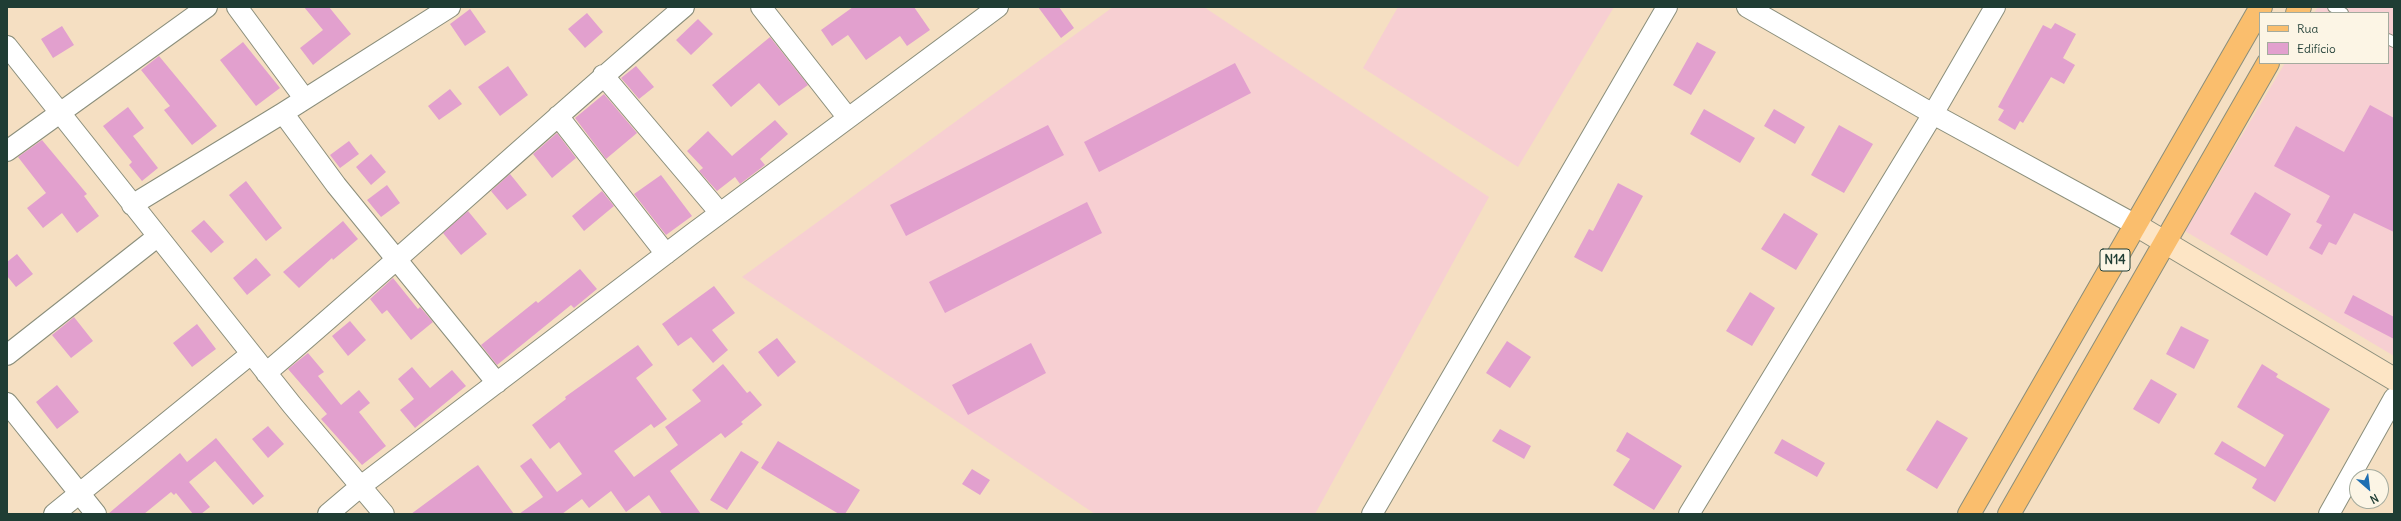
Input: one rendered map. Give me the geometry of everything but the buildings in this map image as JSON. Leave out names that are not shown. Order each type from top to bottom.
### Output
[{"type":"main road","name":"N14","points":[[1969,514],[2261,7]]},
{"type":"main road","name":"N14","points":[[2009,514],[2267,64]]},
{"type":"main road","points":[[2136,225],[2394,379]]},
{"type":"street","points":[[7,151],[207,7]]},
{"type":"street","points":[[238,7],[304,98]]},
{"type":"street","points":[[132,205],[283,113],[304,98],[450,7]]},
{"type":"street","points":[[266,373],[397,261],[603,75],[684,7]]},
{"type":"street","points":[[761,7],[848,118]]},
{"type":"street","points":[[328,514],[361,486],[720,213],[848,118],[974,14],[998,7]]},
{"type":"street","points":[[1372,514],[1667,7]]},
{"type":"street","points":[[1747,7],[1933,114],[2136,225]]},
{"type":"street","points":[[1689,514],[1933,114],[1995,7]]},
{"type":"street","points":[[7,46],[266,373],[384,514]]},
{"type":"street","points":[[603,75],[720,213]]},
{"type":"street","points":[[283,113],[397,261],[497,383]]},
{"type":"street","points":[[558,116],[666,254]]},
{"type":"street","points":[[7,355],[157,237]]},
{"type":"street","points":[[54,514],[251,354]]},
{"type":"street","points":[[2329,514],[2394,398]]},
{"type":"street","points":[[7,403],[96,514]]},
{"type":"shaded area","points":[[1113,7],[1204,7],[1489,197],[1315,514],[1095,514],[742,277]]},
{"type":"shaded area","points":[[1398,7],[1614,7],[1518,167],[1363,68]]},
{"type":"shaded area","points":[[2318,7],[2394,7],[2394,356],[2185,231],[2284,64],[2389,64],[2389,12],[2315,12]]}]
